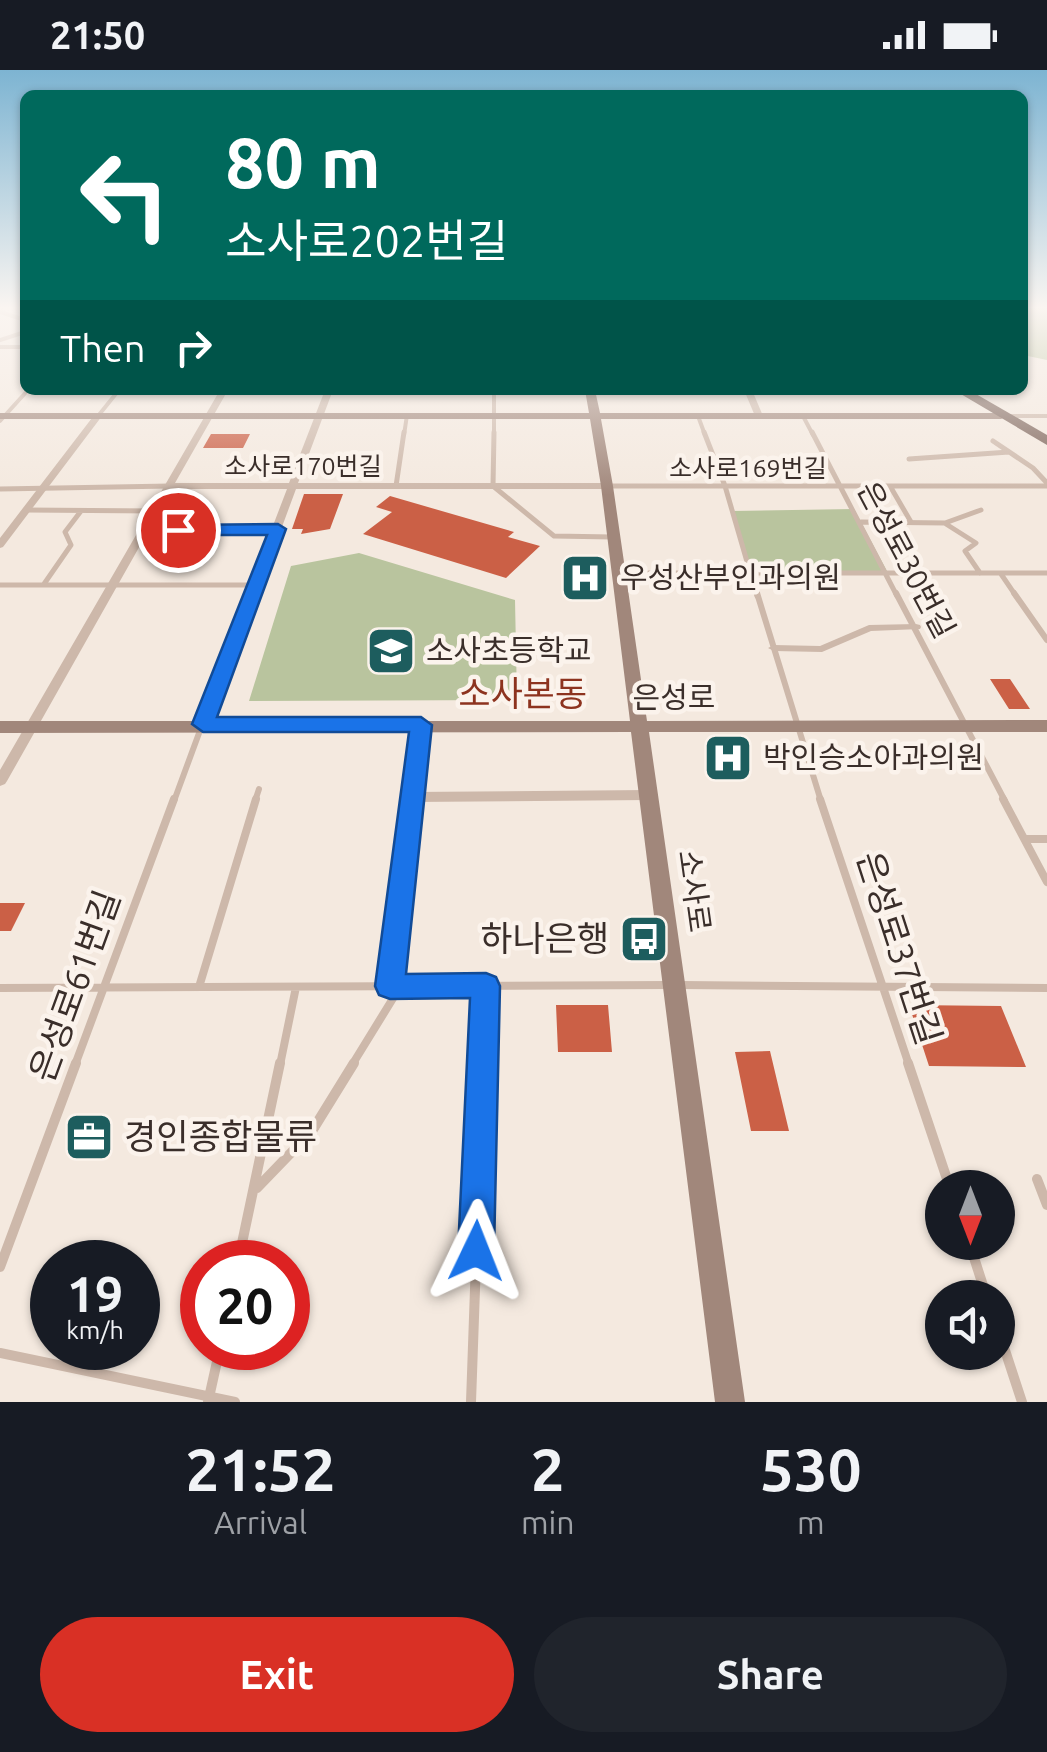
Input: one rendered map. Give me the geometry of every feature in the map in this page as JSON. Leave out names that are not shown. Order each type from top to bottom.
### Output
[{"type":"main road","points":[[968,395],[1047,441]]},
{"type":"street","points":[[0,780],[221,395]]},
{"type":"street","points":[[203,724],[327,395]]},
{"type":"street","name":"소사로","points":[[591,395],[607,486],[730,1402]]},
{"type":"street","points":[[750,395],[759,416]]},
{"type":"street","points":[[0,545],[98,416]]},
{"type":"street","points":[[2,418],[1001,416]]},
{"type":"street","name":"소사로170번길","points":[[170,486],[607,486]]},
{"type":"street","points":[[774,648],[822,648],[860,630],[916,628]]},
{"type":"street","name":"은성로","points":[[0,727],[1047,726]]},
{"type":"street","points":[[412,797],[648,795]]},
{"type":"lane","points":[[2,418],[23,395]]},
{"type":"lane","points":[[98,416],[115,395]]},
{"type":"lane","points":[[494,395],[494,486],[554,536],[614,537]]},
{"type":"lane","points":[[396,486],[407,416]]},
{"type":"lane","name":"은성로37번길","points":[[698,416],[752,573],[796,726],[944,1170]]},
{"type":"lane","name":"은성로30번길","points":[[803,416],[1047,882]]},
{"type":"lane","points":[[1001,416],[1047,416]]},
{"type":"lane","name":"소사로169번길","points":[[993,441],[1047,484]]},
{"type":"lane","points":[[910,460],[1009,452]]},
{"type":"lane","name":"소사로169번길","points":[[607,486],[1047,484]]},
{"type":"lane","name":"소사로170번길","points":[[0,489],[170,486]]},
{"type":"lane","points":[[890,486],[911,523]]},
{"type":"lane","points":[[26,510],[156,511]]},
{"type":"lane","points":[[861,522],[944,523],[981,510]]},
{"type":"lane","points":[[43,585],[71,546],[66,532],[81,511]]},
{"type":"lane","points":[[944,523],[976,543],[965,550],[980,573]]},
{"type":"lane","points":[[144,530],[278,529]]},
{"type":"lane","points":[[618,573],[1047,573]]},
{"type":"lane","points":[[1001,573],[1047,640]]},
{"type":"lane","points":[[0,585],[257,585]]},
{"type":"lane","name":"은성로61번길","points":[[0,1267],[203,724]]},
{"type":"lane","points":[[254,1190],[312,1130],[395,986],[421,725]]},
{"type":"lane","points":[[199,987],[259,789]]},
{"type":"lane","points":[[1025,839],[1047,839]]},
{"type":"lane","points":[[471,1402],[486,986]]},
{"type":"lane","points":[[243,1240],[296,987]]},
{"type":"lane","points":[[0,988],[1047,988]]},
{"type":"lane","points":[[1037,1179],[1047,1205]]},
{"type":"lane","points":[[0,1353],[235,1402]]},
{"type":"lane","points":[[208,1399],[215,1370]]},
{"type":"lane","points":[[1011,1370],[1022,1402]]},
{"type":"green space","points":[[854,509],[888,573],[752,573],[733,511]]},
{"type":"green space","points":[[359,553],[515,600],[517,700],[249,701],[291,566]]},
{"type":"building","points":[[211,434],[250,434],[243,448],[203,448]]},
{"type":"building","points":[[304,494],[343,494],[330,529],[301,534],[303,529],[292,529]]},
{"type":"building","points":[[390,496],[514,532],[508,537],[540,546],[506,578],[363,534],[392,512],[376,507]]},
{"type":"building","points":[[990,679],[1010,679],[1030,709],[1009,709]]},
{"type":"building","points":[[708,747],[738,747],[743,767],[712,767]]},
{"type":"building","points":[[0,903],[25,903],[11,931],[0,931]]},
{"type":"building","points":[[556,1005],[608,1005],[612,1052],[558,1052]]},
{"type":"building","points":[[909,1005],[1001,1006],[1026,1067],[929,1066]]},
{"type":"building","points":[[770,1051],[789,1131],[751,1131],[735,1052]]},
{"type":"place","name":"우성산부인과의원","points":[[585,578]]},
{"type":"place","name":"소사초등학교","points":[[391,651]]},
{"type":"place","name":"박인승소아과의원","points":[[728,758]]},
{"type":"place","name":"하나은행","points":[[644,939]]},
{"type":"place","name":"경인종합물류","points":[[89,1137]]},
{"type":"district","name":"소사본동","points":[[523,694]]},
{"type":"route","points":[[178,530],[278,529],[203,724],[421,725],[390,986],[486,986],[476,1251]]}]
